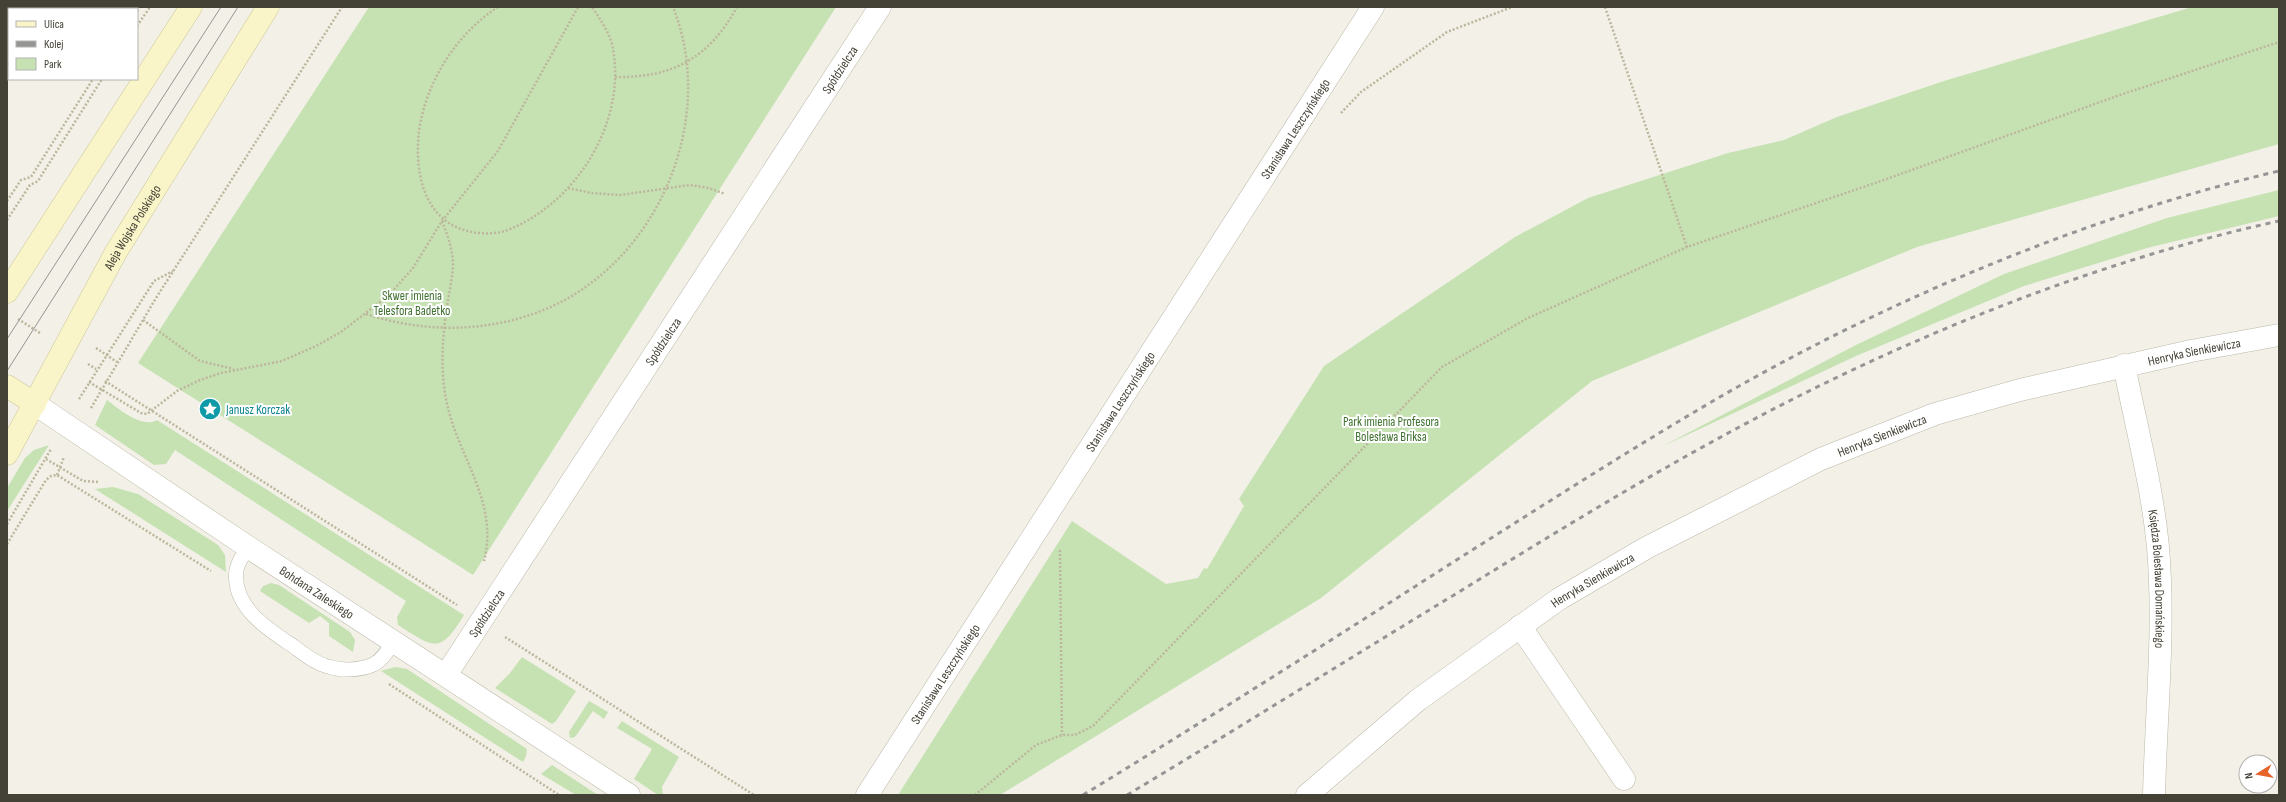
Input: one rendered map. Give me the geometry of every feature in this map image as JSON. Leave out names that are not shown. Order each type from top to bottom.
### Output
[{"type":"main road","points":[[7,292],[190,7]]},
{"type":"main road","name":"Aleja Wojska Polskiego","points":[[7,454],[116,252],[268,7]]},
{"type":"main road","name":"Bohdana Zaleskiego","points":[[7,386],[34,404]]},
{"type":"street","name":"Spółdzielcza","points":[[446,675],[480,620],[880,7]]},
{"type":"street","name":"Stanisława Leszczyńskiego","points":[[867,795],[1373,7]]},
{"type":"street","name":"Henryka Sienkiewicza","points":[[1307,795],[1418,700],[1559,599],[1646,548],[1780,479],[1852,446],[1935,414],[2020,390],[2124,365],[2279,336]]},
{"type":"street","name":"Księdza Bolesława Domańskiego","points":[[2124,365],[2148,475],[2158,547],[2159,617],[2154,795]]},
{"type":"street","name":"Bohdana Zaleskiego","points":[[34,404],[248,547],[629,795]]},
{"type":"street","points":[[1520,626],[1624,779]]},
{"type":"lane","points":[[248,547],[240,561],[236,573],[237,587],[242,599],[256,618],[269,630],[310,658],[330,667],[358,669],[380,661],[394,641]]},
{"type":"path","points":[[138,25],[150,7]]},
{"type":"path","points":[[88,414],[105,381],[173,270],[342,7]]},
{"type":"path","points":[[483,567],[488,548],[488,519],[481,492],[458,439],[447,405],[442,375],[444,328],[452,281],[453,262],[450,242],[442,221],[431,204],[422,185],[418,143],[426,98],[436,75],[464,36],[498,7]]},
{"type":"path","points":[[89,382],[141,413],[147,414],[177,391],[194,383],[236,370],[274,363],[302,352],[341,332],[366,314],[389,295],[413,268],[442,221],[498,151],[578,7]]},
{"type":"path","points":[[442,221],[460,230],[475,232],[503,232],[521,224],[555,201],[568,188],[589,160],[599,140],[612,102],[615,77],[611,43],[604,24],[592,7]]},
{"type":"path","points":[[366,314],[388,321],[416,326],[444,328],[493,324],[523,316],[554,305],[580,290],[602,273],[641,232],[667,188],[683,138],[688,110],[685,44],[673,7]]},
{"type":"path","points":[[615,77],[644,77],[665,72],[686,62],[706,49],[725,30],[737,7]]},
{"type":"path","points":[[1340,114],[1361,92],[1447,32],[1512,7]]},
{"type":"path","points":[[1605,7],[1687,247]]},
{"type":"path","points":[[975,795],[1036,745],[1062,735],[1075,735],[1093,726],[1442,367],[1528,318],[1687,247],[1881,181],[2117,96],[2279,42]]},
{"type":"path","points":[[7,201],[21,180],[31,177],[92,80]]},
{"type":"path","points":[[7,220],[30,185],[38,181],[101,80]]},
{"type":"path","points":[[568,188],[591,193],[620,195],[690,185],[709,188],[730,196]]},
{"type":"path","points":[[75,406],[106,354],[154,281],[173,270]]},
{"type":"path","points":[[13,316],[40,333]]},
{"type":"path","points":[[143,320],[200,361],[236,370]]},
{"type":"path","points":[[91,345],[117,362]]},
{"type":"path","points":[[105,381],[154,410],[754,795]]},
{"type":"path","points":[[7,524],[54,444]]},
{"type":"path","points":[[57,475],[58,467],[66,454]]},
{"type":"path","points":[[7,544],[46,480],[51,476],[57,475],[85,491]]},
{"type":"path","points":[[1060,548],[1062,735]]},
{"type":"green space","name":"Skwer imienia Telesfora Badetko","points":[[369,7],[836,7],[473,575],[138,363]]},
{"type":"green space","name":"Park imienia Profesora Bolesława Briksa","points":[[2192,7],[2279,7],[2279,144],[1917,247],[1592,381],[1321,598],[1000,795],[898,795],[1072,521],[1166,584],[1198,578],[1204,568],[1207,569],[1244,506],[1239,499],[1324,366],[1515,237],[1588,198],[1728,153],[1784,140],[1837,117],[1944,81]]},
{"type":"green space","points":[[2279,190],[2279,216],[2147,248],[2024,286],[1856,356],[1661,447],[1854,346],[2004,274],[2167,218]]},
{"type":"green space","points":[[107,400],[124,413],[138,420],[151,422],[157,420],[464,615],[456,628],[449,637],[436,644],[420,639],[410,633],[398,625],[397,617],[406,601],[175,450],[166,464],[154,465],[95,425]]},
{"type":"green space","points":[[49,445],[7,511],[7,488],[25,458],[34,450]]},
{"type":"green space","points":[[113,487],[138,494],[218,545],[225,555],[226,572],[95,489]]},
{"type":"green space","points":[[271,583],[279,585],[350,632],[355,640],[353,652],[329,636],[329,623],[320,616],[309,623],[260,591],[263,586]]},
{"type":"green space","points":[[522,657],[576,691],[556,721],[552,724],[495,688],[510,673]]},
{"type":"green space","points":[[395,667],[407,669],[527,749],[523,762],[381,671]]},
{"type":"green space","points":[[589,701],[608,712],[604,719],[593,711],[575,737],[570,738],[569,732]]},
{"type":"green space","points":[[622,721],[679,757],[662,787],[663,795],[658,795],[634,779],[652,749],[617,728]]},
{"type":"green space","points":[[552,765],[598,795],[576,795],[541,774]]},
{"type":"tram line","points":[[7,339],[221,7]]},
{"type":"tram line","points":[[7,371],[238,7]]},
{"type":"railway","points":[[1083,795],[1318,649],[1616,459],[1713,401],[1778,365],[1846,330],[1916,297],[1987,266],[2060,237],[2133,212],[2206,190],[2279,171]]},
{"type":"railway","points":[[1127,795],[1583,516],[1670,465],[1803,394],[1917,341],[2036,293],[2158,252],[2218,235],[2279,221]]},
{"type":"place","name":"Janusz Korczak","points":[[210,409]]}]
